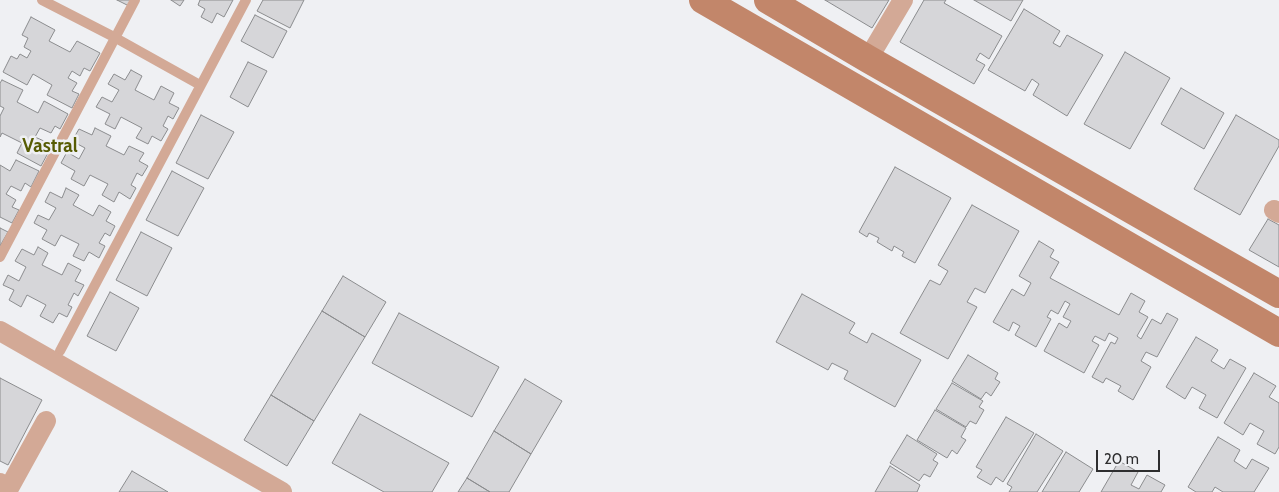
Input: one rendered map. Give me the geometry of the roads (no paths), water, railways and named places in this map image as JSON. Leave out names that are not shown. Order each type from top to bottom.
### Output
[{"type":"street","points":[[703,0],[1279,333]]},
{"type":"street","points":[[768,0],[1279,294]]},
{"type":"street","points":[[868,59],[903,0]]},
{"type":"street","points":[[0,331],[282,492]]},
{"type":"street","points":[[0,484],[9,488],[46,421]]},
{"type":"lane","points":[[42,0],[114,37],[200,85]]},
{"type":"lane","points":[[0,257],[135,0]]},
{"type":"lane","points":[[60,351],[246,0]]},
{"type":"district","name":"Vastral","points":[[50,146]]}]
